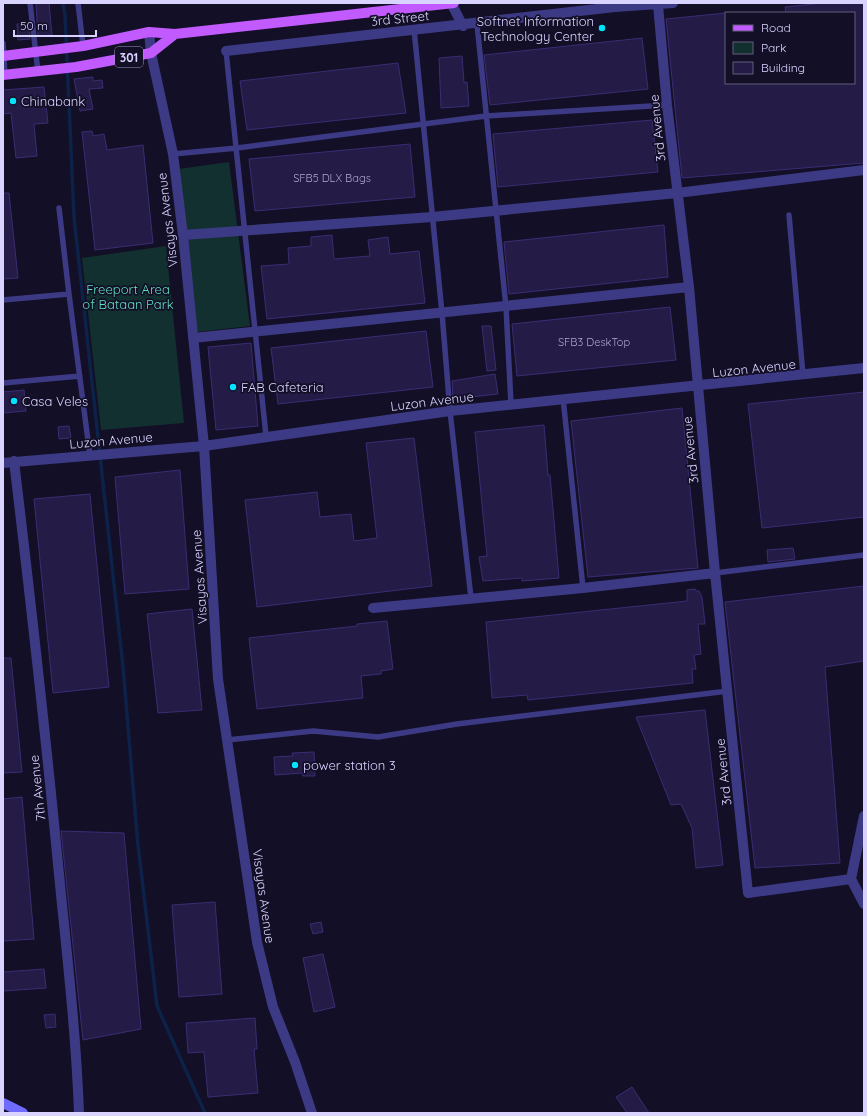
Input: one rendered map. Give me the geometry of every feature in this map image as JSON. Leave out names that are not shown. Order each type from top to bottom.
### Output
[{"type":"main road","name":"301","points":[[4,55],[78,46],[149,32],[175,34],[454,3]]},
{"type":"main road","name":"301","points":[[4,75],[76,67],[151,53],[175,34]]},
{"type":"street","name":"3rd Street","points":[[226,51],[463,26],[616,5],[673,3]]},
{"type":"street","points":[[451,4],[463,26]]},
{"type":"street","name":"3rd Avenue","points":[[658,4],[667,105],[689,287],[715,573],[748,893],[851,879]]},
{"type":"street","name":"Visayas Avenue","points":[[149,32],[151,53],[173,154],[183,235],[204,446],[218,679],[257,942],[263,975],[273,1007],[295,1062],[312,1113]]},
{"type":"street","points":[[183,235],[432,217],[677,194],[864,170]]},
{"type":"street","points":[[193,338],[689,287]]},
{"type":"street","name":"Luzon Avenue","points":[[3,462],[204,446],[266,436],[511,404],[563,398],[697,387],[864,368]]},
{"type":"street","name":"7th Avenue","points":[[14,461],[36,642],[65,933],[79,1113]]},
{"type":"street","points":[[373,608],[582,588],[715,573]]},
{"type":"street","points":[[864,816],[851,879],[864,904]]},
{"type":"street","points":[[3,1103],[23,1113]]},
{"type":"lane","points":[[30,3],[37,52],[38,72]]},
{"type":"lane","points":[[78,3],[78,46]]},
{"type":"lane","points":[[476,24],[497,210],[506,307],[511,404]]},
{"type":"lane","points":[[414,30],[442,313],[450,412],[471,598]]},
{"type":"lane","points":[[3,43],[4,75]]},
{"type":"lane","points":[[226,51],[246,230],[266,436]]},
{"type":"lane","points":[[173,154],[237,148],[486,116],[667,105]]},
{"type":"lane","points":[[59,208],[80,376],[93,455]]},
{"type":"lane","points":[[789,215],[803,375]]},
{"type":"lane","points":[[3,300],[69,294]]},
{"type":"lane","points":[[3,383],[80,376]]},
{"type":"lane","points":[[563,398],[582,588]]},
{"type":"lane","points":[[715,573],[864,554]]},
{"type":"lane","points":[[227,740],[313,730],[378,738],[457,724],[728,691]]},
{"type":"green space","points":[[229,162],[250,326],[197,332],[178,169]]},
{"type":"green space","name":"Freeport Area of Bataan Park","points":[[166,246],[184,423],[101,430],[82,258]]},
{"type":"building","points":[[36,3],[49,3],[52,35],[38,36]]},
{"type":"building","points":[[823,3],[864,3],[864,163],[682,178],[666,19],[725,13],[725,84],[855,84],[855,12],[786,12],[785,7]]},
{"type":"building","points":[[28,23],[30,39],[18,40],[17,24]]},
{"type":"building","points":[[642,38],[648,89],[490,105],[484,55]]},
{"type":"building","points":[[462,56],[464,83],[467,82],[469,106],[441,108],[439,58]]},
{"type":"building","points":[[398,63],[406,113],[247,130],[240,81]]},
{"type":"building","points":[[93,77],[93,81],[102,80],[103,88],[89,89],[93,109],[80,111],[74,79]]},
{"type":"building","points":[[44,87],[48,123],[34,124],[37,156],[16,158],[11,113],[3,114],[3,90]]},
{"type":"building","points":[[652,120],[658,172],[498,187],[493,134]]},
{"type":"building","points":[[92,131],[93,136],[104,134],[107,150],[143,145],[153,243],[95,250],[82,132]]},
{"type":"building","points":[[410,144],[415,197],[255,211],[249,159]]},
{"type":"building","points":[[3,193],[9,193],[18,278],[3,279]]},
{"type":"building","points":[[664,225],[668,277],[509,294],[504,242]]},
{"type":"building","points":[[332,235],[334,259],[370,256],[368,240],[388,237],[390,254],[419,251],[425,303],[267,319],[261,266],[289,264],[288,248],[311,246],[311,237]]},
{"type":"building","points":[[670,307],[676,360],[517,376],[512,324]]},
{"type":"building","points":[[482,326],[491,326],[496,370],[487,371]]},
{"type":"building","points":[[426,331],[433,387],[278,404],[271,348]]},
{"type":"building","name":"FAB Cafeteria","points":[[251,343],[258,426],[216,430],[208,347]]},
{"type":"building","points":[[495,374],[498,394],[453,399],[452,381]]},
{"type":"building","name":"Casa Veles","points":[[24,390],[26,411],[3,413],[3,392]]},
{"type":"building","points":[[864,392],[864,517],[762,528],[748,404]]},
{"type":"building","points":[[682,408],[698,568],[588,577],[571,421]]},
{"type":"building","points":[[544,425],[559,578],[522,581],[522,578],[483,581],[479,557],[487,556],[475,432]]},
{"type":"building","points":[[69,426],[71,438],[59,439],[58,427]]},
{"type":"building","points":[[414,438],[432,586],[257,607],[245,500],[317,492],[320,517],[351,514],[354,541],[377,538],[366,443]]},
{"type":"building","points":[[180,470],[189,589],[125,594],[115,477]]},
{"type":"building","points":[[90,494],[109,687],[53,693],[34,499]]},
{"type":"building","points":[[793,548],[795,559],[768,562],[767,550]]},
{"type":"building","points":[[864,586],[864,661],[825,667],[840,863],[755,868],[725,602]]},
{"type":"building","points":[[695,589],[696,591],[699,591],[702,597],[705,624],[698,624],[701,654],[694,655],[696,669],[692,669],[693,683],[528,700],[527,695],[492,698],[486,622],[687,601],[687,590]]},
{"type":"building","points":[[192,609],[202,710],[158,713],[147,614]]},
{"type":"building","points":[[387,621],[393,669],[381,671],[381,674],[361,676],[363,698],[257,709],[249,638],[357,626],[357,624]]},
{"type":"building","points":[[3,658],[11,658],[22,772],[3,773]]},
{"type":"building","points":[[705,710],[723,865],[696,868],[692,828],[681,804],[671,805],[636,717]]},
{"type":"building","name":"power station 3","points":[[314,752],[315,776],[303,776],[302,773],[275,775],[274,757],[293,756],[292,753]]},
{"type":"building","points":[[22,797],[34,939],[3,941],[3,799]]},
{"type":"building","points":[[61,831],[124,833],[141,1029],[83,1040]]},
{"type":"building","points":[[215,902],[222,994],[179,997],[172,905]]},
{"type":"building","points":[[321,922],[323,932],[313,934],[310,924]]},
{"type":"building","points":[[323,954],[335,1007],[314,1012],[303,958]]},
{"type":"building","points":[[44,969],[46,988],[3,991],[3,972]]},
{"type":"building","points":[[55,1014],[56,1027],[46,1028],[44,1015]]},
{"type":"building","points":[[255,1018],[257,1049],[254,1049],[258,1093],[208,1097],[204,1052],[188,1053],[186,1023]]},
{"type":"building","points":[[632,1087],[649,1113],[627,1113],[616,1097]]},
{"type":"waterway","points":[[63,3],[65,15],[74,217],[123,667],[138,845],[157,1006],[205,1113]]},
{"type":"place","name":"Softnet Information Technology Center","points":[[602,28]]},
{"type":"place","name":"Chinabank","points":[[13,101]]},
{"type":"place","name":"FAB Cafeteria","points":[[233,387]]},
{"type":"place","name":"Casa Veles","points":[[14,401]]},
{"type":"place","name":"power station 3","points":[[295,765]]}]
